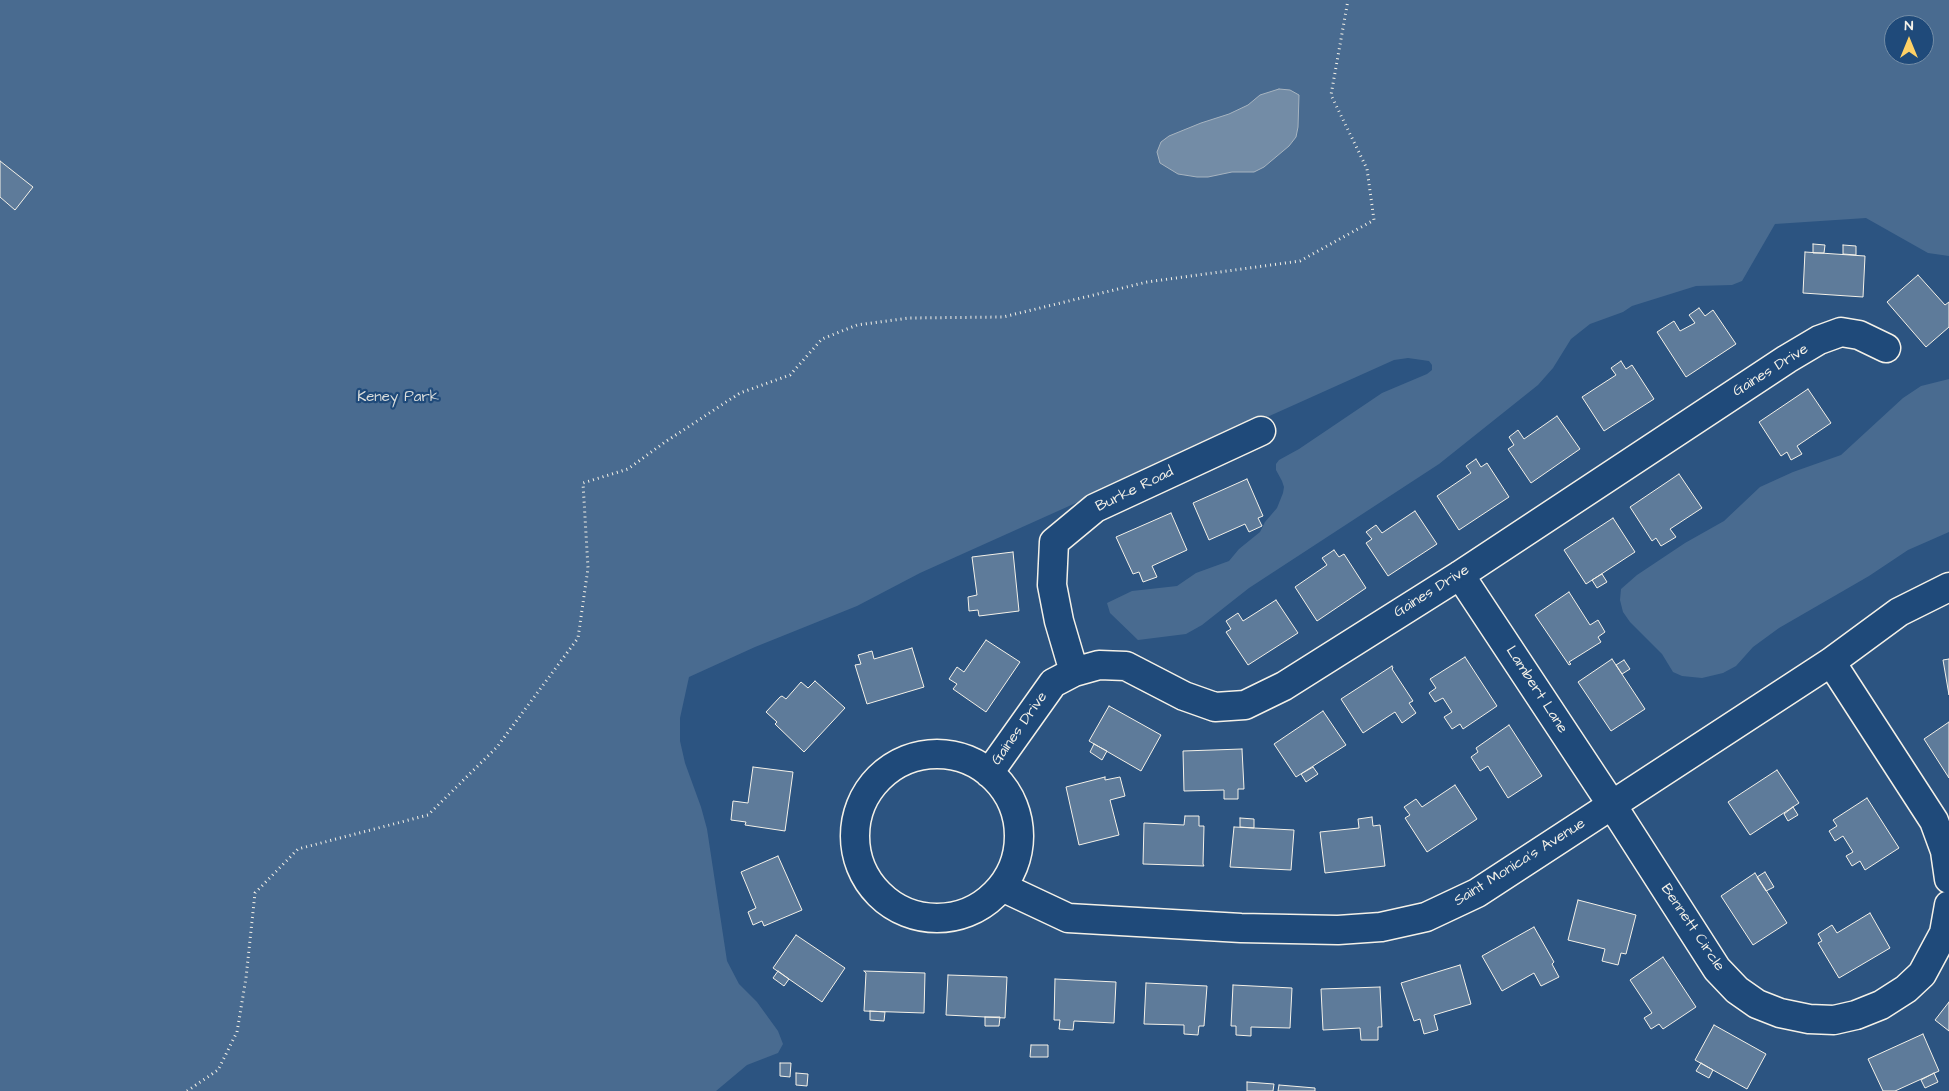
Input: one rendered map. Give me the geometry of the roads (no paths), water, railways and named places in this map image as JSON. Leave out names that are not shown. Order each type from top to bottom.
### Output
[{"type":"street","name":"Gaines Drive","points":[[989,773],[1053,683],[1074,672],[1099,665],[1126,666],[1184,696],[1215,707],[1245,705],[1284,686],[1460,575],[1786,359],[1819,340],[1841,332],[1858,335],[1886,348]]},
{"type":"street","name":"Burke Road","points":[[1074,672],[1059,621],[1052,585],[1054,542],[1095,508],[1262,432]]},
{"type":"street","name":"Lambert Lane","points":[[1460,575],[1612,805]]},
{"type":"street","name":"Saint Monica's Avenue","points":[[1002,887],[1068,918],[1241,928],[1338,930],[1381,927],[1426,918],[1477,893],[1830,662],[1900,612],[1949,587]]},
{"type":"street","points":[[1830,662],[1934,821],[1945,851],[1949,880]]},
{"type":"street","points":[[949,754],[976,764],[989,773],[999,781],[1012,800],[1019,822],[1019,845],[1014,867],[1002,887],[981,906],[954,917],[926,918],[898,909],[876,891],[861,867],[855,839],[859,811],[872,786],[893,767],[920,756],[949,754]]},
{"type":"street","name":"Bennett Circle","points":[[1612,805],[1717,969],[1737,990],[1757,1004],[1780,1013],[1808,1019],[1834,1020],[1856,1015],[1880,1005],[1906,989],[1922,974],[1934,954],[1944,933],[1949,905]]},
{"type":"park label","name":"Keney Park","points":[[398,398]]}]
